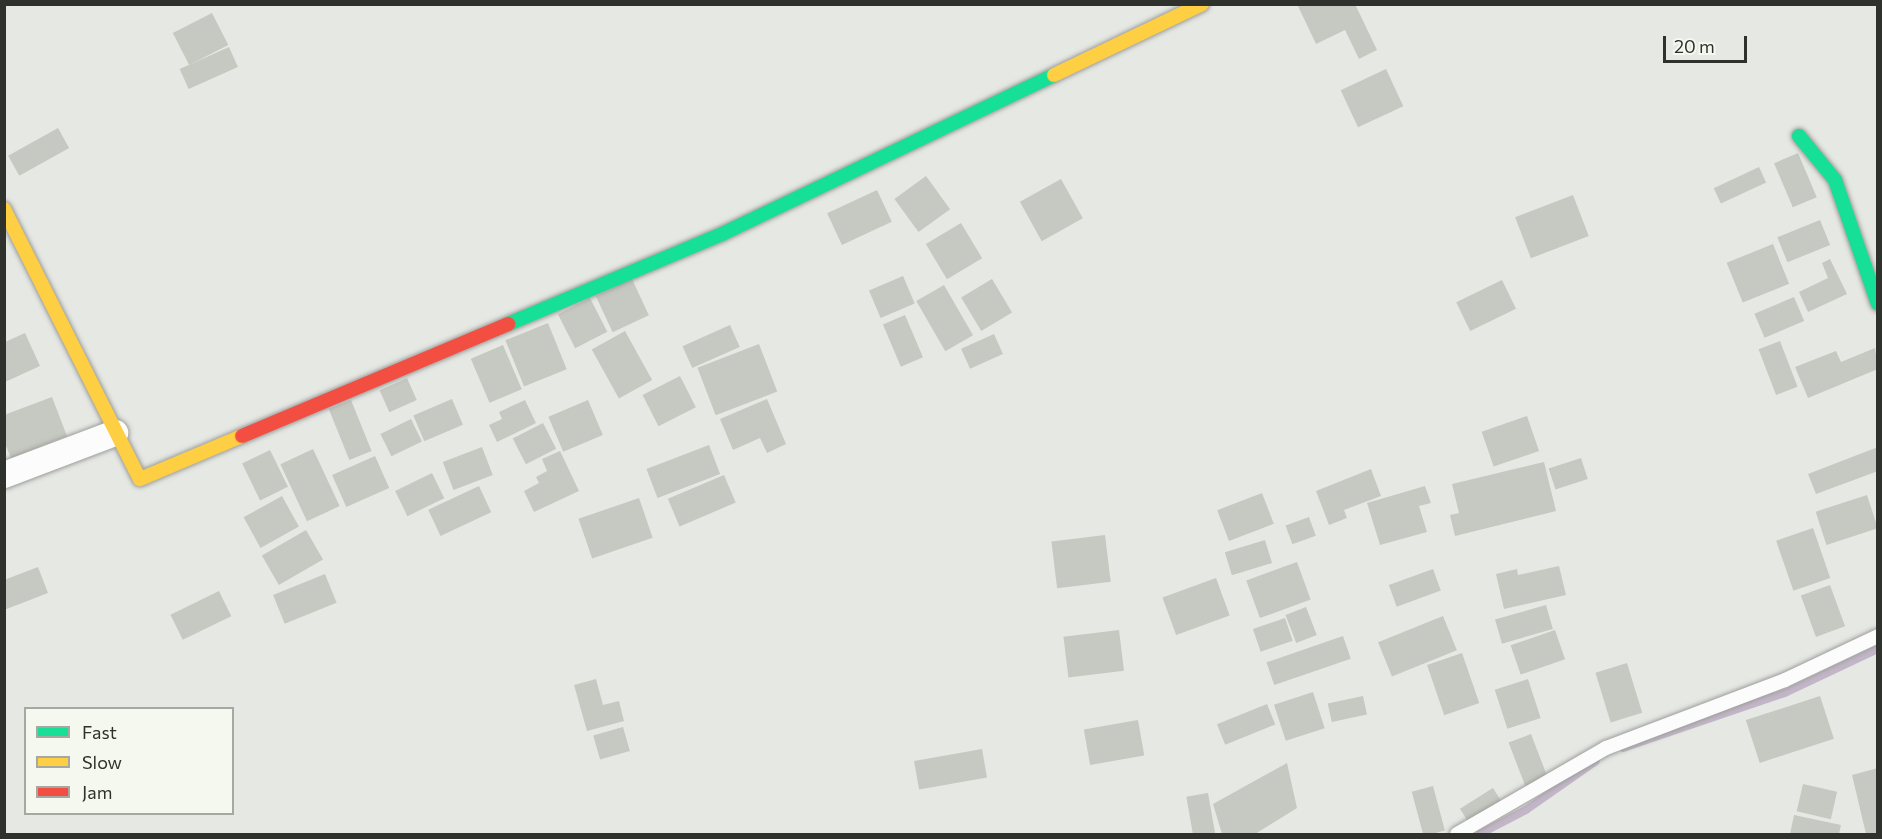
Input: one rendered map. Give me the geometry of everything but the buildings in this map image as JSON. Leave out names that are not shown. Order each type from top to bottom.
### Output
[{"type":"street","points":[[4,209],[140,479],[722,234],[1202,4]]},
{"type":"street","points":[[1799,136],[1835,180],[1878,304]]},
{"type":"street","points":[[4,475],[115,433]]},
{"type":"lane","points":[[1457,834],[1606,748],[1785,680],[1878,636]]},
{"type":"waterway","points":[[1623,748],[1785,693],[1878,649]]},
{"type":"waterway","points":[[1480,834],[1526,810],[1596,761]]},
{"type":"traffic: fast","points":[[508,324],[722,234],[1054,75]]},
{"type":"traffic: fast","points":[[1799,136],[1835,180],[1878,304]]},
{"type":"traffic: slow","points":[[1054,75],[1202,4]]},
{"type":"traffic: slow","points":[[4,209],[140,479],[242,436]]},
{"type":"traffic: jam","points":[[242,436],[508,324]]}]
